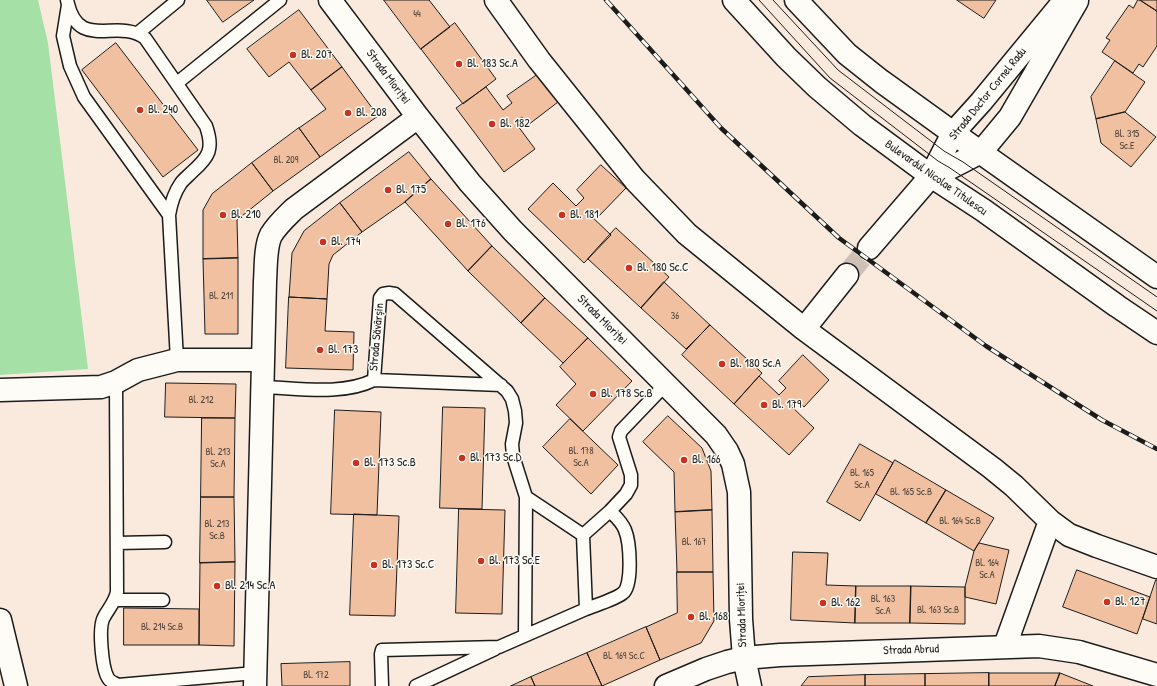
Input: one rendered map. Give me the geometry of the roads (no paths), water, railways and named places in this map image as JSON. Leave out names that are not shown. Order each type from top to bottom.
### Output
[{"type":"street","name":"Strada Mioriței","points":[[330,0],[418,118],[470,182],[513,231],[716,435],[727,451],[733,464],[739,492],[741,619],[744,658],[750,686]]},
{"type":"street","points":[[496,0],[539,60],[635,180],[687,234],[804,329],[992,468],[1014,486],[1050,521],[1069,534],[1096,546],[1157,567]]},
{"type":"street","name":"Bulevardul Nicolae Titulescu","points":[[734,0],[786,57],[817,86],[862,124],[931,176],[983,210],[1157,333]]},
{"type":"street","points":[[796,0],[848,54],[881,81],[1157,277]]},
{"type":"street","name":"Strada Doctor Cornel Radu","points":[[931,176],[953,133],[981,102],[1065,0]]},
{"type":"street","name":"Strada Doctor Cornel Radu","points":[[931,176],[980,152],[1010,117],[1078,0]]},
{"type":"street","points":[[255,680],[266,257],[270,236],[279,223],[294,209],[418,118]]},
{"type":"street","points":[[869,248],[931,176]]},
{"type":"street","points":[[804,329],[847,275]]},
{"type":"street","points":[[0,390],[84,389],[101,387],[116,382],[138,370],[177,360],[263,360]]},
{"type":"street","points":[[1005,646],[1050,521]]},
{"type":"street","points":[[0,620],[16,686]]},
{"type":"street","name":"Strada Abrud","points":[[666,686],[706,669],[744,658],[1005,646],[1039,646],[1079,652],[1153,678]]},
{"type":"lane","points":[[138,33],[178,0]]},
{"type":"lane","points":[[177,83],[280,0]]},
{"type":"lane","points":[[67,2],[74,19],[83,28],[91,31],[126,30],[138,33],[145,38],[206,126],[210,138],[210,152],[203,163],[182,182],[174,194],[169,215],[177,360]]},
{"type":"lane","points":[[67,2],[63,36],[70,66],[84,97],[169,215]]},
{"type":"lane","name":"Strada Săvârșin","points":[[262,387],[333,390],[363,385],[374,380],[380,298],[383,294],[389,293],[395,294],[504,388]]},
{"type":"lane","points":[[374,380],[504,388],[512,399],[516,411],[516,422],[512,444],[513,456],[526,497],[525,635]]},
{"type":"lane","points":[[116,382],[118,592],[116,600],[104,617],[101,626],[104,670],[109,680],[118,685],[255,680]]},
{"type":"lane","points":[[586,609],[583,536],[610,511],[626,494],[631,486],[631,475],[619,437],[621,431],[666,384]]},
{"type":"lane","points":[[526,497],[583,536]]},
{"type":"lane","points":[[416,686],[525,635],[622,594],[628,584],[628,540],[621,522],[610,511]]},
{"type":"lane","points":[[117,543],[165,542]]},
{"type":"lane","points":[[116,600],[163,600]]},
{"type":"lane","points":[[382,686],[382,650],[499,647]]},
{"type":"tunnel","points":[[847,275],[869,248]]},
{"type":"tram line","points":[[759,0],[830,78],[938,161],[1157,311]]},
{"type":"tram line","points":[[773,0],[838,70],[944,151],[963,162],[1157,297]]},
{"type":"railway","points":[[606,0],[721,128],[839,238],[986,346],[1102,420],[1157,449]]},
{"type":"place","name":"Bl. 207","points":[[293,55]]},
{"type":"place","name":"Bl. 183 Sc.A","points":[[459,64]]},
{"type":"place","name":"Bl. 240","points":[[140,110]]},
{"type":"place","name":"Bl. 208","points":[[348,113]]},
{"type":"place","name":"Bl. 182","points":[[492,124]]},
{"type":"place","name":"Bl. 175","points":[[388,190]]},
{"type":"place","name":"Bl. 210","points":[[223,215]]},
{"type":"place","name":"Bl. 181","points":[[562,215]]},
{"type":"place","name":"Bl. 176","points":[[448,224]]},
{"type":"place","name":"Bl. 174","points":[[323,242]]},
{"type":"place","name":"Bl. 180 Sc.C","points":[[629,268]]},
{"type":"place","name":"Bl. 173","points":[[320,350]]},
{"type":"place","name":"Bl. 180 Sc.A","points":[[722,364]]},
{"type":"place","name":"Bl. 178 Sc.B","points":[[593,394]]},
{"type":"place","name":"Bl. 179","points":[[764,405]]},
{"type":"place","name":"Bl. 173 Sc.D","points":[[462,458]]},
{"type":"place","name":"Bl. 166","points":[[684,460]]},
{"type":"place","name":"Bl. 173 Sc.B","points":[[356,463]]},
{"type":"place","name":"Bl. 173 Sc.E","points":[[481,561]]},
{"type":"place","name":"Bl. 173 Sc.C","points":[[374,565]]},
{"type":"place","name":"Bl. 214 Sc.A","points":[[217,586]]},
{"type":"place","name":"Bl. 127","points":[[1107,602]]},
{"type":"place","name":"Bl. 162","points":[[823,603]]},
{"type":"place","name":"Bl. 168","points":[[691,617]]}]
